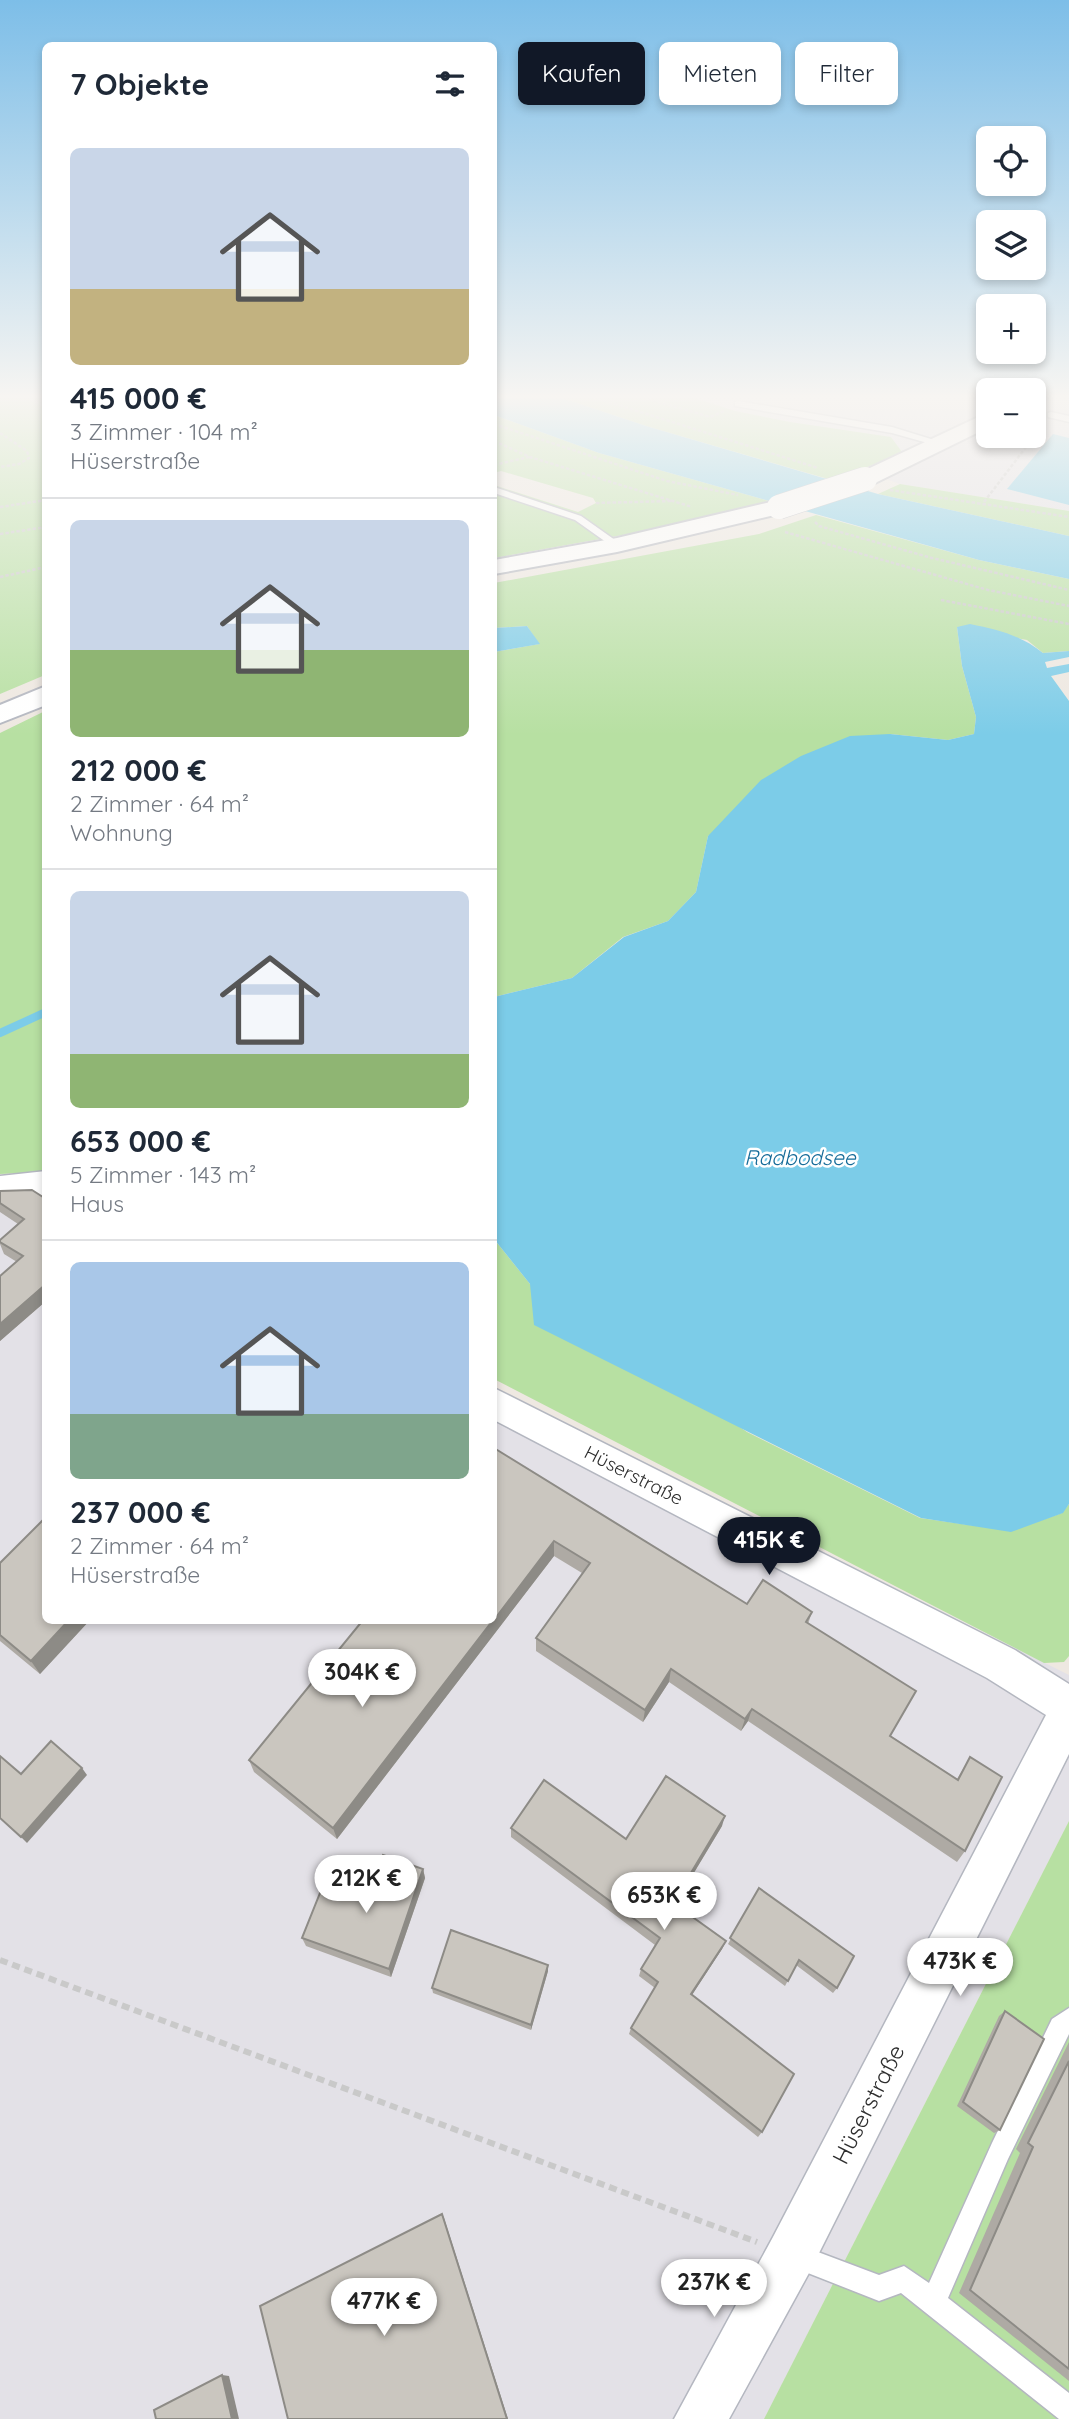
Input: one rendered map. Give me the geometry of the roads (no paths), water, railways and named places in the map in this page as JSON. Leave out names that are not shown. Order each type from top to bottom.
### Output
[{"type":"main road","points":[[497,566],[617,545],[748,510]]},
{"type":"main road","points":[[0,715],[42,696]]},
{"type":"street","points":[[0,1188],[42,1183]]},
{"type":"street","name":"Hüserstraße","points":[[497,1406],[1001,1664],[1069,1709],[791,2255],[700,2419]]},
{"type":"lane","points":[[554,510],[578,518],[617,545]]},
{"type":"lane","points":[[934,2302],[1000,2151],[1060,2027],[1069,2019]]},
{"type":"lane","points":[[791,2255],[841,2271],[879,2288],[904,2279],[1069,2410]]},
{"type":"water","points":[[801,510],[950,510],[1069,536],[1069,579],[979,560]]},
{"type":"water","name":"Radbodsee","points":[[970,624],[1009,634],[1043,653],[1069,651],[1069,657],[1045,662],[1047,668],[1069,664],[1069,672],[1051,676],[1069,701],[1069,1504],[1063,1513],[1011,1532],[921,1518],[534,1325],[530,1284],[497,1243],[497,996],[572,978],[624,937],[668,921],[696,892],[708,836],[761,780],[801,756],[850,736],[890,734],[948,740],[974,734],[976,717],[962,666],[957,627]]},
{"type":"water","points":[[527,626],[540,644],[497,651],[497,628]]},
{"type":"waterway","points":[[0,1033],[42,1014]]}]
